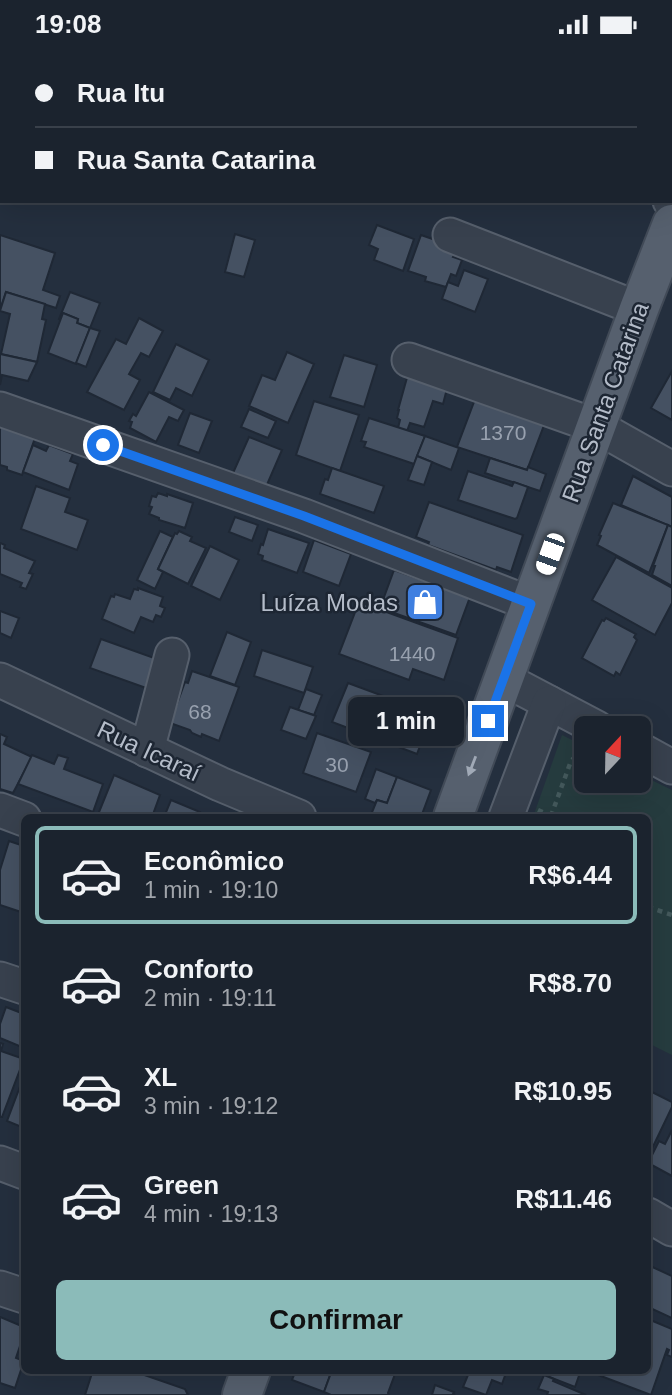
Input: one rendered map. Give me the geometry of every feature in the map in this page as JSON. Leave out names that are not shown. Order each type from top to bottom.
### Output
[{"type":"main road","name":"Rua Santa Catarina","points":[[454,814],[672,224]]},
{"type":"street","points":[[450,236],[639,309]]},
{"type":"street","points":[[409,360],[596,426],[672,470]]},
{"type":"street","points":[[0,409],[304,516],[531,604]]},
{"type":"street","points":[[147,750],[172,655]]},
{"type":"street","points":[[504,679],[574,716]]},
{"type":"street","name":"Rua Icaraí","points":[[0,680],[220,784],[292,814]]},
{"type":"street","points":[[507,814],[549,703]]},
{"type":"street","points":[[651,756],[672,767]]},
{"type":"street","points":[[0,810],[21,818]]},
{"type":"street","points":[[0,979],[21,986]]},
{"type":"street","points":[[0,1163],[21,1171]]},
{"type":"street","points":[[651,1217],[672,1229]]},
{"type":"street","points":[[0,1288],[21,1295]]},
{"type":"path","points":[[552,814],[570,761],[574,758]]},
{"type":"path","points":[[651,908],[672,915]]},
{"type":"green space","points":[[562,735],[574,741],[574,793],[651,793],[651,780],[672,790],[672,1055],[651,1044],[651,814],[534,814]]},
{"type":"building","points":[[377,225],[414,239],[403,271],[374,260],[378,249],[369,245]]},
{"type":"building","points":[[235,234],[255,240],[244,277],[225,272]]},
{"type":"building","points":[[0,235],[55,253],[43,290],[60,296],[56,308],[6,292],[0,310]]},
{"type":"building","points":[[421,235],[444,243],[456,251],[453,257],[462,260],[456,276],[451,274],[446,287],[425,281],[426,277],[408,271]]},
{"type":"building","points":[[464,270],[488,279],[475,312],[442,299],[448,282],[458,286]]},
{"type":"building","points":[[6,292],[45,304],[42,319],[46,320],[37,362],[1,354],[10,314],[0,311]]},
{"type":"building","points":[[70,292],[100,303],[90,328],[63,313],[61,320],[59,319]]},
{"type":"building","points":[[63,313],[90,328],[76,364],[48,353]]},
{"type":"building","points":[[139,318],[163,331],[149,357],[141,353],[129,374],[140,380],[124,410],[87,392],[116,339],[126,344]]},
{"type":"building","points":[[90,328],[100,331],[86,367],[76,363]]},
{"type":"building","points":[[176,344],[209,360],[192,396],[176,388],[170,400],[153,392]]},
{"type":"building","points":[[287,352],[314,364],[288,423],[249,406],[262,375],[275,380]]},
{"type":"building","points":[[0,354],[37,362],[28,381],[2,375],[0,385]]},
{"type":"building","points":[[344,355],[377,365],[364,407],[330,397]]},
{"type":"building","points":[[672,371],[672,420],[651,408]]},
{"type":"building","points":[[408,374],[448,385],[443,404],[433,401],[424,427],[410,423],[407,431],[398,428],[400,420],[397,418]]},
{"type":"building","points":[[149,392],[184,410],[178,421],[169,417],[156,442],[130,428],[132,422],[129,421],[133,414],[136,416]]},
{"type":"building","points":[[477,394],[546,420],[527,470],[457,447]]},
{"type":"building","points":[[314,401],[359,415],[340,471],[296,455]]},
{"type":"building","points":[[249,409],[276,421],[268,438],[241,427]]},
{"type":"building","points":[[190,413],[212,421],[199,453],[178,445]]},
{"type":"building","points":[[369,418],[425,436],[414,464],[364,447],[366,442],[361,441]]},
{"type":"building","points":[[0,426],[35,438],[22,475],[0,465]]},
{"type":"building","points":[[425,436],[459,448],[451,470],[417,456]]},
{"type":"building","points":[[249,437],[282,450],[266,487],[233,473]]},
{"type":"building","points":[[33,445],[46,451],[49,445],[73,454],[70,461],[78,464],[69,490],[23,472]]},
{"type":"building","points":[[417,456],[432,462],[424,485],[408,480]]},
{"type":"building","points":[[490,458],[546,474],[540,491],[485,473]]},
{"type":"building","points":[[332,468],[384,486],[374,513],[320,494]]},
{"type":"building","points":[[468,471],[512,486],[514,482],[528,487],[517,518],[458,500]]},
{"type":"building","points":[[633,476],[672,497],[672,527],[621,505]]},
{"type":"building","points":[[36,486],[70,498],[65,512],[88,520],[77,550],[21,529]]},
{"type":"building","points":[[158,493],[193,503],[185,528],[149,514],[152,496],[156,497]]},
{"type":"building","points":[[429,502],[523,535],[511,572],[497,567],[496,570],[428,545],[429,542],[416,537]]},
{"type":"building","points":[[613,503],[668,525],[649,573],[597,545]]},
{"type":"building","points":[[235,517],[258,525],[252,541],[229,532]]},
{"type":"building","points":[[668,525],[672,527],[672,586],[652,575]]},
{"type":"building","points":[[268,529],[309,543],[297,573],[262,560],[263,556],[258,554]]},
{"type":"building","points":[[160,531],[173,537],[158,569],[163,572],[155,589],[137,580]]},
{"type":"building","points":[[179,531],[192,537],[190,541],[206,548],[188,584],[158,569],[175,533]]},
{"type":"building","points":[[314,540],[351,554],[339,586],[303,572]]},
{"type":"building","points":[[0,543],[5,545],[4,548],[35,561],[26,589],[20,587],[22,583],[0,574]]},
{"type":"building","points":[[210,546],[239,560],[220,600],[191,586]]},
{"type":"building","points":[[616,557],[672,588],[672,603],[655,635],[592,600]]},
{"type":"building","name":"Luíza Modas","points":[[394,570],[470,597],[456,635],[380,608]]},
{"type":"building","points":[[134,589],[163,597],[160,606],[165,608],[161,617],[156,615],[153,622],[141,617],[134,633],[102,619],[111,596],[114,597],[115,594],[130,599]]},
{"type":"building","points":[[359,602],[458,638],[444,680],[413,669],[409,680],[339,654]]},
{"type":"building","points":[[0,611],[19,618],[11,638],[0,633]]},
{"type":"building","points":[[606,618],[636,634],[634,637],[637,640],[620,675],[616,672],[614,676],[582,658],[602,620]]},
{"type":"building","points":[[227,632],[251,642],[235,685],[210,676]]},
{"type":"building","points":[[101,639],[157,659],[146,688],[90,668]]},
{"type":"building","points":[[262,650],[313,667],[304,693],[254,676]]},
{"type":"building","points":[[192,671],[239,687],[219,741],[202,734],[201,737],[170,723],[185,682],[188,683]]},
{"type":"building","points":[[348,683],[432,714],[417,754],[332,722]]},
{"type":"building","points":[[306,689],[322,695],[314,715],[298,710]]},
{"type":"building","points":[[290,707],[316,716],[306,739],[281,730]]},
{"type":"building","points":[[317,733],[371,752],[356,792],[303,773]]},
{"type":"building","points":[[0,734],[7,737],[4,744],[32,757],[13,793],[0,789]]},
{"type":"building","points":[[32,755],[54,764],[58,755],[68,758],[64,769],[103,784],[93,812],[18,784]]},
{"type":"building","points":[[376,769],[397,777],[387,803],[377,800],[375,803],[365,799]]},
{"type":"building","points":[[114,775],[160,795],[153,814],[98,814]]},
{"type":"building","points":[[397,777],[431,790],[422,814],[371,814],[377,800],[387,803]]},
{"type":"building","points":[[171,800],[200,812],[199,814],[165,814]]},
{"type":"building","points":[[9,841],[21,845],[21,912],[0,905],[0,870]]},
{"type":"building","points":[[6,1007],[21,1013],[21,1047],[0,1038],[0,1024]]},
{"type":"building","points":[[0,1043],[3,1044],[1,1051],[21,1058],[21,1067],[0,1117]]},
{"type":"building","points":[[21,1084],[21,1127],[7,1121]]},
{"type":"building","points":[[651,1092],[672,1102],[651,1151]]},
{"type":"building","points":[[672,1130],[672,1176],[651,1165],[651,1157],[659,1141],[665,1144]]},
{"type":"building","points":[[651,1266],[672,1276],[672,1318],[651,1308]]},
{"type":"building","points":[[0,1317],[21,1326],[21,1343],[16,1358],[21,1360],[21,1370],[15,1388],[0,1383]]},
{"type":"building","points":[[651,1320],[672,1329],[672,1357],[667,1355],[667,1349],[651,1395],[596,1374],[651,1374]]},
{"type":"building","points":[[92,1374],[142,1374],[185,1389],[188,1395],[85,1395]]},
{"type":"building","points":[[294,1374],[331,1374],[324,1392],[292,1380]]},
{"type":"building","points":[[331,1374],[395,1374],[389,1395],[331,1395],[324,1392]]},
{"type":"building","points":[[468,1374],[506,1374],[502,1384],[492,1380],[486,1395],[463,1387]]},
{"type":"building","points":[[542,1374],[580,1374],[575,1387]]},
{"type":"building","points":[[544,1375],[586,1395],[547,1395],[548,1392],[538,1389]]},
{"type":"building","points":[[435,1385],[454,1392],[455,1395],[432,1395]]},
{"type":"place","name":"Luíza Modas","points":[[425,602]]},
{"type":"route","points":[[103,445],[304,516],[531,604],[488,721]]}]
